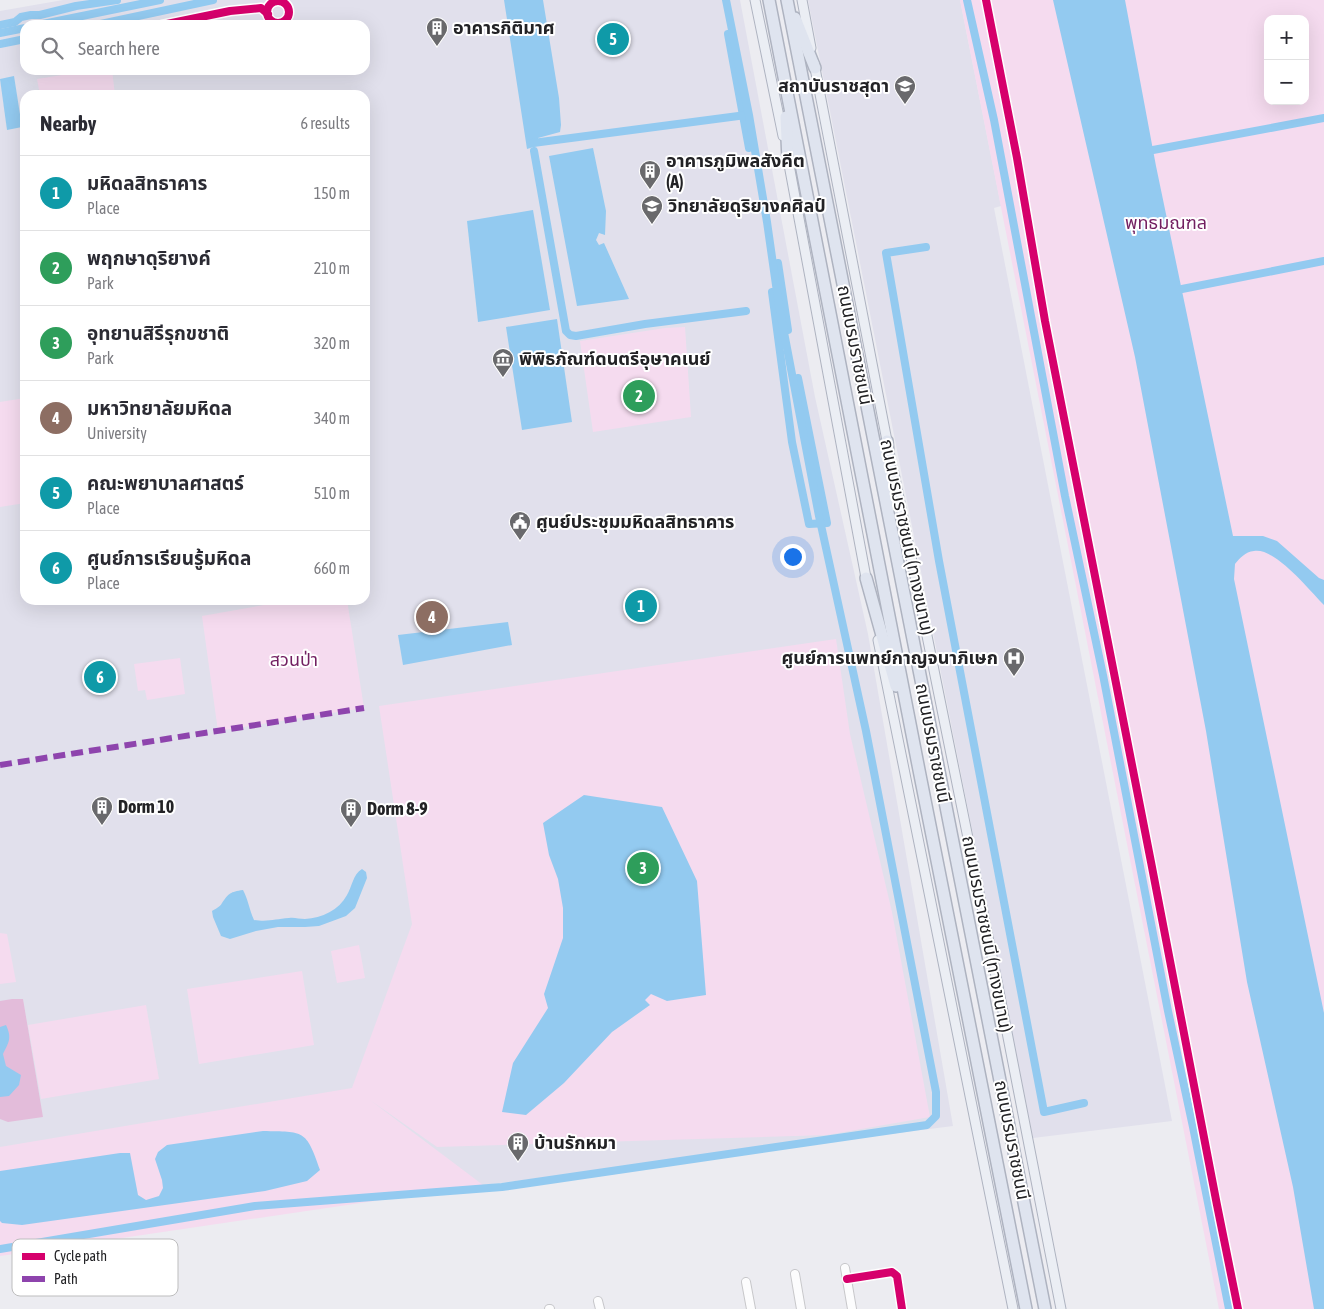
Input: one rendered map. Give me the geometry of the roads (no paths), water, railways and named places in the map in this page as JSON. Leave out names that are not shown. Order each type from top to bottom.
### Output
[{"type":"highway","name":"ถนนบรมราชชนนี","points":[[769,0],[1026,1309]]},
{"type":"highway","name":"ถนนบรมราชชนนี","points":[[788,0],[1045,1309]]},
{"type":"highway","points":[[788,0],[815,68]]},
{"type":"highway","points":[[784,77],[788,160]]},
{"type":"highway","points":[[888,441],[892,501],[903,589]]},
{"type":"highway","points":[[866,578],[919,770]]},
{"type":"main road","points":[[755,0],[788,160],[866,578],[1013,1309]]},
{"type":"main road","name":"ถนนบรมราชชนนี (ทางขนาน)","points":[[802,0],[1061,1309]]},
{"type":"street","points":[[986,0],[1017,158],[1061,405],[1238,1309]]},
{"type":"street","points":[[845,1268],[852,1309]]},
{"type":"street","points":[[847,1279],[892,1272],[896,1276],[902,1309]]},
{"type":"street","points":[[795,1274],[801,1309]]},
{"type":"street","points":[[746,1282],[751,1309]]},
{"type":"water","points":[[504,0],[543,0],[559,98],[560,132],[538,138],[540,145],[527,149]]},
{"type":"water","points":[[1053,0],[1125,0],[1156,166],[1233,536],[1263,536],[1277,541],[1319,578],[1324,580],[1324,605],[1292,571],[1272,556],[1254,551],[1243,556],[1235,564],[1234,579],[1324,1013],[1324,1309],[1314,1309],[1293,1187],[1247,982],[1206,731],[1135,357]]},
{"type":"water","points":[[14,76],[20,114],[20,127],[7,130],[0,79]]},
{"type":"water","points":[[593,148],[606,211],[605,235],[599,233],[596,240],[599,245],[604,243],[629,299],[577,306],[549,156]]},
{"type":"water","points":[[533,210],[550,310],[478,322],[467,221]]},
{"type":"water","points":[[557,319],[572,422],[522,430],[506,327]]},
{"type":"water","points":[[508,622],[512,645],[403,665],[398,635]]},
{"type":"water","points":[[584,795],[662,807],[697,881],[706,995],[667,1001],[651,994],[645,1000],[650,1005],[612,1032],[564,1083],[526,1115],[502,1112],[513,1063],[548,1008],[544,994],[563,938],[563,908],[558,879],[549,855],[543,823]]},
{"type":"water","points":[[362,869],[366,872],[367,878],[355,908],[346,916],[319,926],[278,927],[230,939],[221,936],[213,917],[212,911],[220,906],[228,895],[232,892],[243,890],[254,920],[268,921],[318,917],[335,909],[344,900],[355,877]]},
{"type":"water","points":[[6,1025],[9,1037],[3,1054],[6,1066],[21,1075],[19,1085],[9,1096],[0,1097],[0,1027]]},
{"type":"water","points":[[263,1131],[295,1133],[302,1136],[311,1147],[320,1170],[307,1181],[265,1191],[22,1225],[2,1223],[0,1221],[0,1171],[130,1153],[138,1195],[146,1200],[159,1196],[163,1188],[155,1159],[158,1152],[167,1145]]},
{"type":"waterway","points":[[0,25],[15,22],[21,17],[117,0]]},
{"type":"waterway","points":[[62,20],[160,0]]},
{"type":"waterway","points":[[119,20],[213,0]]},
{"type":"waterway","points":[[59,1239],[255,1206],[502,1187],[927,1125],[936,1116],[936,1092],[866,731],[819,516],[779,306],[749,115],[726,0]]},
{"type":"waterway","points":[[967,0],[994,120],[1065,496],[1103,675],[1168,1011],[1229,1309]]},
{"type":"waterway","points":[[0,33],[20,29]]},
{"type":"waterway","points":[[728,34],[749,148]]},
{"type":"waterway","points":[[0,44],[20,40]]},
{"type":"waterway","points":[[533,143],[746,115]]},
{"type":"waterway","points":[[1153,150],[1324,118]]},
{"type":"waterway","points":[[534,151],[566,331],[570,335],[576,336],[645,324],[746,311]]},
{"type":"waterway","points":[[926,247],[886,253],[939,561],[1044,1112],[1084,1103]]},
{"type":"waterway","points":[[1182,289],[1324,261]]},
{"type":"waterway","points":[[778,263],[788,330]]},
{"type":"waterway","points":[[772,292],[792,442],[809,524],[827,523],[798,378]]},
{"type":"waterway","points":[[0,1249],[12,1247]]},
{"type":"place","name":"คณะพยาบาลศาสตร์","points":[[613,39]]},
{"type":"place","name":"อาคารกิติมาศ","points":[[437,47]]},
{"type":"place","name":"สถาบันราชสุดา","points":[[905,105]]},
{"type":"place","name":"อาคารภูมิพลสังคีต (A)","points":[[650,190]]},
{"type":"place","name":"วิทยาลัยดุริยางคศิลป์","points":[[652,225]]},
{"type":"place","name":"พิพิธภัณฑ์ดนตรีอุษาคเนย์","points":[[503,378]]},
{"type":"place","name":"พฤกษาดุริยางค์","points":[[639,396]]},
{"type":"place","name":"ศูนย์ประชุมมหิดลสิทธาคาร","points":[[520,541]]},
{"type":"place","name":"มหิดลสิทธาคาร","points":[[641,606]]},
{"type":"place","name":"มหาวิทยาลัยมหิดล","points":[[432,617]]},
{"type":"place","name":"ศูนย์การเรียนรู้มหิดล","points":[[100,677]]},
{"type":"place","name":"ศูนย์การแพทย์กาญจนาภิเษก","points":[[1014,677]]},
{"type":"place","name":"Dorm 10","points":[[102,826]]},
{"type":"place","name":"Dorm 8-9","points":[[351,828]]},
{"type":"place","name":"อุทยานสิรีรุกขชาติ","points":[[643,868]]},
{"type":"place","name":"บ้านรักหมา","points":[[518,1162]]},
{"type":"park label","name":"พุทธมณฑล","points":[[1166,223]]},
{"type":"park label","name":"สวนป่า","points":[[294,660]]}]
